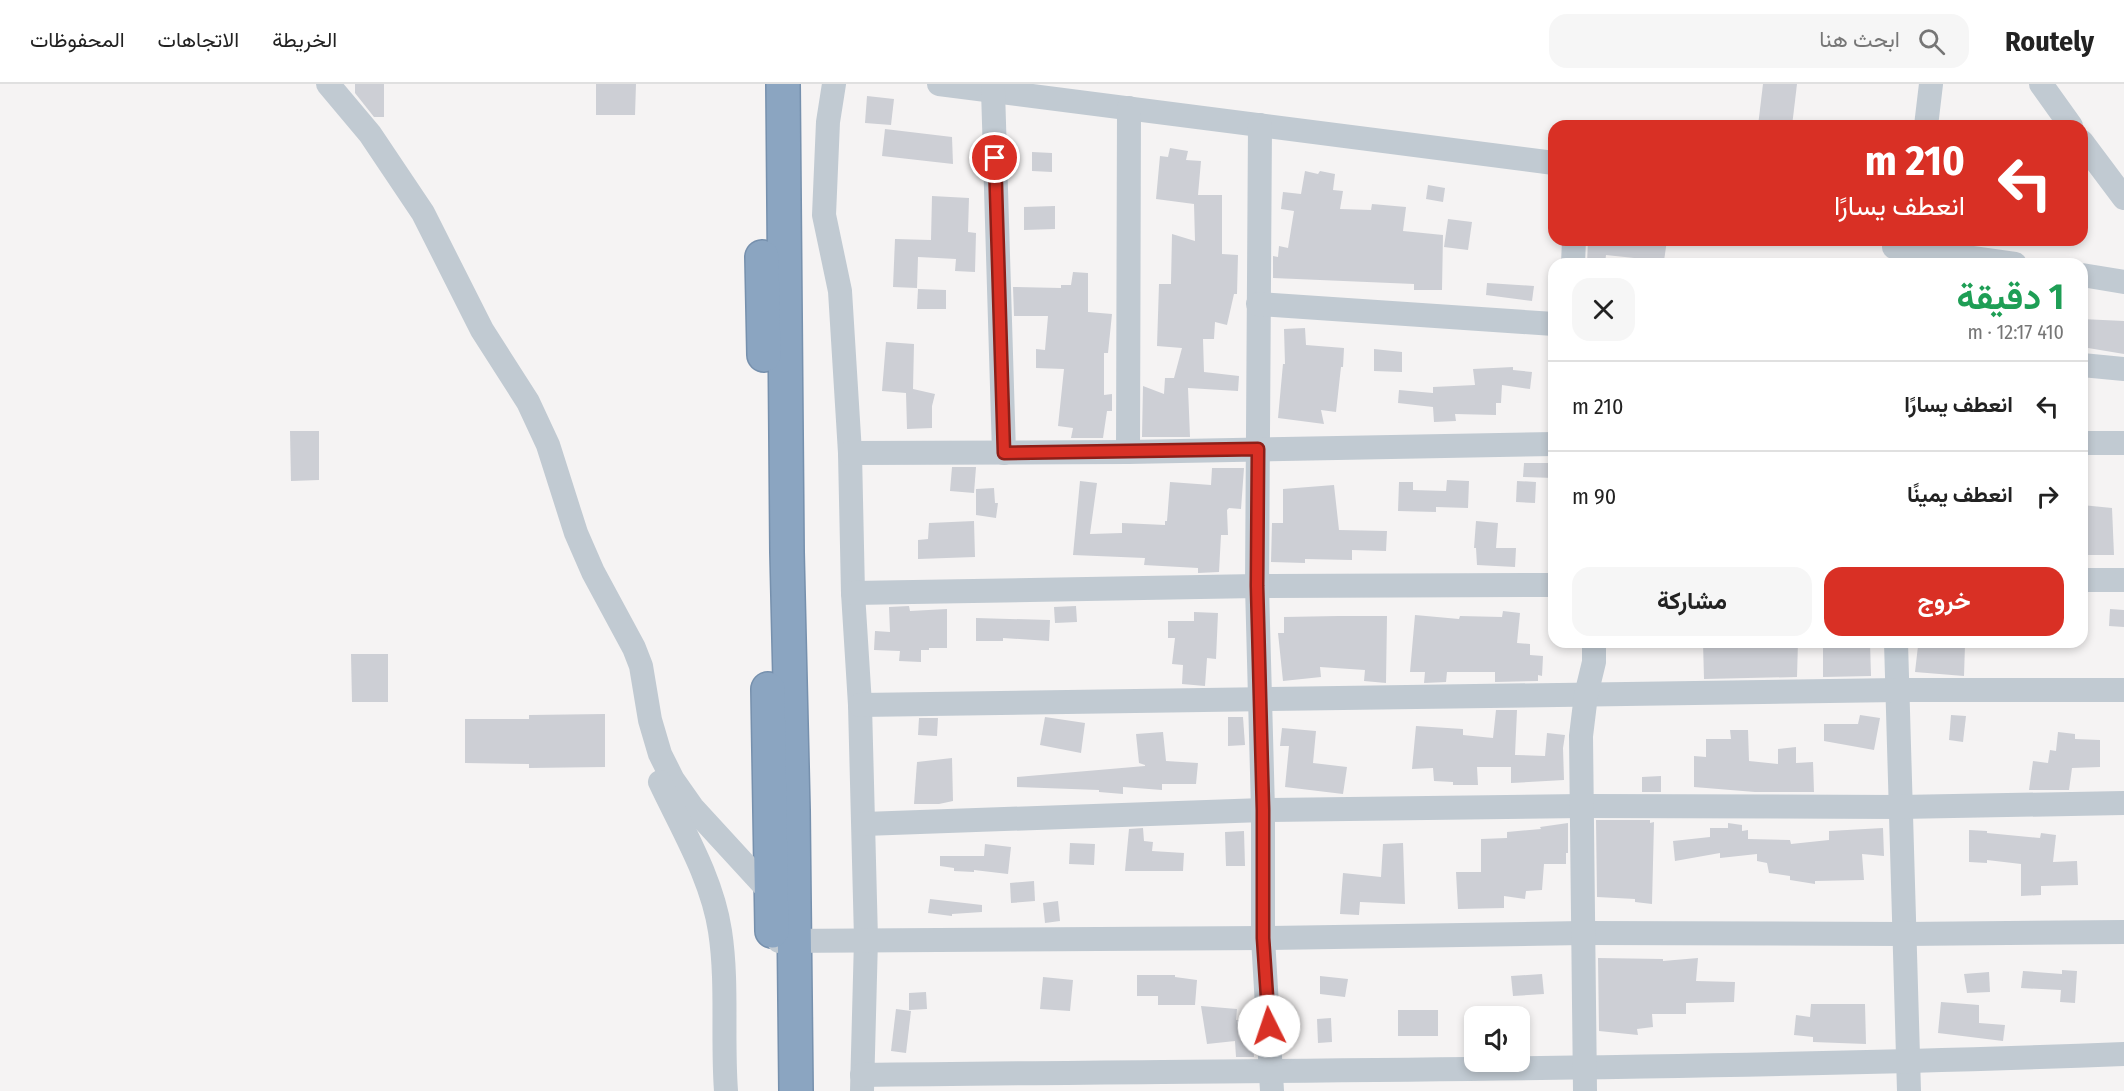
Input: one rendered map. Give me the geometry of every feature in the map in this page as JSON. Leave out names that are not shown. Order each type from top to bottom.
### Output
[{"type":"highway","points":[[761,84],[771,893],[783,941],[796,1091]]},
{"type":"highway","points":[[774,1091],[783,941],[788,563],[783,84]]},
{"type":"street","points":[[328,84],[370,134],[423,213],[482,330],[528,402],[548,445],[576,533],[602,590],[638,657],[645,684],[650,720],[660,754],[674,780],[692,807],[771,893]]},
{"type":"street","points":[[834,84],[827,145],[824,215],[840,291],[850,453],[864,824],[866,939],[862,1083],[1584,1080],[1909,1062],[2124,1054]]},
{"type":"street","points":[[939,84],[1548,162]]},
{"type":"street","points":[[1927,120],[1931,84]]},
{"type":"street","points":[[2041,84],[2067,120]]},
{"type":"street","points":[[993,90],[1004,453]]},
{"type":"street","points":[[1128,452],[1129,108]]},
{"type":"street","points":[[1260,125],[1257,586],[1263,810],[1263,938],[1272,1080]]},
{"type":"street","points":[[2088,150],[2124,198]]},
{"type":"street","points":[[1894,250],[1963,258]]},
{"type":"street","points":[[2088,276],[2124,282]]},
{"type":"street","points":[[1258,304],[1548,324]]},
{"type":"street","points":[[2088,366],[2124,369]]},
{"type":"street","points":[[2088,443],[2124,443]]},
{"type":"street","points":[[850,453],[1128,452],[1548,444]]},
{"type":"street","points":[[2088,580],[2124,580]]},
{"type":"street","points":[[854,593],[1257,586],[1548,585]]},
{"type":"street","points":[[1584,1080],[1581,736],[1586,695],[1594,662],[1594,648]]},
{"type":"street","points":[[1896,648],[1909,1091]]},
{"type":"street","points":[[860,705],[1898,690],[2124,690]]},
{"type":"street","points":[[650,720],[648,742],[655,771],[691,846],[720,928],[723,954],[726,1091]]},
{"type":"street","points":[[864,824],[1263,810],[1582,806],[1900,807],[2124,803]]},
{"type":"street","points":[[783,941],[1583,933],[2124,932]]},
{"type":"building","points":[[355,84],[384,84],[384,117],[374,117],[355,93]]},
{"type":"building","points":[[596,84],[636,84],[635,115],[596,115]]},
{"type":"building","points":[[1763,84],[1797,84],[1793,120],[1759,120]]},
{"type":"building","points":[[867,96],[894,99],[891,125],[865,123]]},
{"type":"building","points":[[885,129],[952,137],[953,164],[882,156]]},
{"type":"building","points":[[1170,148],[1188,151],[1186,160],[1201,161],[1198,195],[1222,195],[1222,254],[1238,255],[1237,294],[1234,294],[1227,325],[1215,322],[1214,339],[1203,339],[1204,372],[1239,376],[1238,391],[1188,388],[1190,437],[1142,437],[1143,386],[1164,394],[1165,378],[1174,378],[1182,348],[1157,346],[1159,284],[1171,284],[1172,234],[1195,241],[1194,204],[1156,199],[1160,156],[1168,157]]},
{"type":"building","points":[[1032,152],[1052,153],[1052,172],[1032,171]]},
{"type":"building","points":[[1305,171],[1335,174],[1333,190],[1343,191],[1340,209],[1371,210],[1372,204],[1406,207],[1403,231],[1443,235],[1442,290],[1414,290],[1414,284],[1273,278],[1273,256],[1278,257],[1279,246],[1288,248],[1294,211],[1281,209],[1283,192],[1301,194]]},
{"type":"building","points":[[1428,185],[1445,188],[1443,202],[1426,199]]},
{"type":"building","points":[[932,196],[969,198],[968,232],[976,233],[975,272],[955,271],[956,259],[918,257],[917,288],[893,287],[895,239],[931,240]]},
{"type":"building","points":[[1055,206],[1055,229],[1024,230],[1024,207]]},
{"type":"building","points":[[1448,219],[1472,222],[1468,250],[1444,247]]},
{"type":"building","points":[[1588,246],[1666,246],[1664,258],[1606,255],[1606,258],[1587,258]]},
{"type":"building","points":[[1073,272],[1088,273],[1088,312],[1112,314],[1108,353],[1104,353],[1104,395],[1112,394],[1112,411],[1107,411],[1103,438],[1071,438],[1073,428],[1058,426],[1064,369],[1036,368],[1036,349],[1045,350],[1048,316],[1014,316],[1013,287],[1061,288],[1061,285],[1071,285]]},
{"type":"building","points":[[1487,283],[1534,286],[1532,301],[1486,295]]},
{"type":"building","points":[[918,289],[946,290],[946,309],[917,309]]},
{"type":"building","points":[[2088,319],[2124,321],[2124,354],[2088,348]]},
{"type":"building","points":[[1305,328],[1306,345],[1344,348],[1336,412],[1321,410],[1324,424],[1278,418],[1283,364],[1285,364],[1284,329]]},
{"type":"building","points":[[886,342],[914,344],[913,389],[935,394],[932,406],[932,428],[907,429],[906,393],[882,391]]},
{"type":"building","points":[[1374,349],[1402,352],[1402,372],[1374,371]]},
{"type":"building","points":[[1513,367],[1513,370],[1532,372],[1530,389],[1502,385],[1501,403],[1496,403],[1496,415],[1455,414],[1456,421],[1434,422],[1433,407],[1398,403],[1399,390],[1433,393],[1433,387],[1475,385],[1473,369]]},
{"type":"building","points":[[290,431],[319,431],[319,480],[291,481]]},
{"type":"building","points":[[1524,463],[1548,463],[1548,478],[1523,477]]},
{"type":"building","points":[[952,467],[976,467],[974,493],[950,491]]},
{"type":"building","points":[[1212,468],[1244,468],[1241,509],[1229,508],[1227,510],[1228,535],[1221,535],[1219,572],[1198,573],[1198,568],[1144,565],[1145,558],[1073,555],[1080,481],[1097,483],[1090,534],[1122,533],[1122,523],[1165,525],[1170,482],[1211,485]]},
{"type":"building","points":[[1447,480],[1469,481],[1468,508],[1436,507],[1436,512],[1398,511],[1399,482],[1413,482],[1413,490],[1446,491]]},
{"type":"building","points":[[1517,481],[1536,482],[1535,503],[1516,502]]},
{"type":"building","points":[[1334,485],[1339,530],[1387,531],[1386,551],[1352,550],[1352,560],[1305,559],[1305,563],[1271,562],[1272,523],[1283,523],[1283,489]]},
{"type":"building","points":[[994,488],[995,503],[998,503],[996,518],[976,515],[976,489]]},
{"type":"building","points":[[2088,506],[2112,508],[2114,555],[2088,555]]},
{"type":"building","points":[[974,521],[975,557],[918,559],[918,540],[928,539],[929,523]]},
{"type":"building","points":[[1476,521],[1498,523],[1496,548],[1516,548],[1515,567],[1477,565],[1476,548],[1474,548]]},
{"type":"building","points":[[909,606],[910,611],[947,609],[947,648],[921,650],[921,662],[899,661],[900,651],[874,650],[875,631],[890,632],[889,607]]},
{"type":"building","points":[[1076,606],[1077,622],[1055,623],[1054,607]]},
{"type":"building","points":[[2110,609],[2124,610],[2124,627],[2109,626]]},
{"type":"building","points":[[1503,611],[1520,613],[1517,643],[1530,644],[1530,655],[1543,656],[1542,676],[1538,675],[1538,681],[1495,682],[1495,672],[1447,672],[1446,682],[1424,683],[1425,672],[1410,672],[1415,615],[1459,619],[1460,616],[1502,617]]},
{"type":"building","points":[[1194,612],[1218,613],[1216,659],[1207,658],[1205,686],[1182,684],[1183,665],[1172,664],[1175,638],[1168,638],[1168,621],[1194,621]]},
{"type":"building","points":[[1387,616],[1386,683],[1364,681],[1365,670],[1320,667],[1321,677],[1283,681],[1278,633],[1284,633],[1284,617]]},
{"type":"building","points":[[976,618],[1050,620],[1049,641],[1003,638],[1003,641],[976,641]]},
{"type":"building","points":[[1703,648],[1798,648],[1797,677],[1704,679]]},
{"type":"building","points":[[1823,648],[1870,648],[1871,676],[1823,677]]},
{"type":"building","points":[[1918,648],[1965,648],[1964,676],[1915,672]]},
{"type":"building","points":[[351,654],[388,654],[388,702],[352,702]]},
{"type":"building","points":[[1496,710],[1517,710],[1515,755],[1545,756],[1547,733],[1565,735],[1564,780],[1511,783],[1511,767],[1477,767],[1478,785],[1453,785],[1453,782],[1434,781],[1433,768],[1412,769],[1416,726],[1463,729],[1463,735],[1493,738]]},
{"type":"building","points":[[605,714],[605,767],[529,768],[529,764],[465,763],[465,719],[529,719],[529,715]]},
{"type":"building","points":[[1860,715],[1880,718],[1874,750],[1824,741],[1824,724],[1858,724]]},
{"type":"building","points":[[1951,715],[1966,716],[1963,742],[1949,740]]},
{"type":"building","points":[[1045,717],[1085,723],[1081,753],[1040,745]]},
{"type":"building","points":[[1228,717],[1243,717],[1245,745],[1228,746]]},
{"type":"building","points":[[919,718],[938,718],[937,736],[918,735]]},
{"type":"building","points":[[1282,728],[1316,731],[1313,763],[1347,767],[1343,794],[1285,787],[1289,746],[1280,746]]},
{"type":"building","points":[[1730,730],[1748,730],[1749,761],[1778,764],[1778,749],[1796,747],[1796,763],[1813,762],[1814,792],[1755,792],[1694,787],[1694,756],[1706,757],[1706,739],[1731,739]]},
{"type":"building","points":[[1163,732],[1166,761],[1198,763],[1196,784],[1162,784],[1162,790],[1123,787],[1123,794],[1099,792],[1099,790],[1017,787],[1017,777],[1145,766],[1139,763],[1136,734]]},
{"type":"building","points":[[2058,732],[2075,734],[2075,739],[2100,740],[2100,767],[2072,768],[2069,790],[2029,790],[2033,761],[2048,763],[2050,750],[2056,751]]},
{"type":"building","points":[[952,758],[953,801],[939,804],[914,804],[917,762]]},
{"type":"building","points":[[1661,776],[1661,792],[1642,792],[1642,777]]},
{"type":"building","points":[[1596,820],[1650,820],[1650,823],[1654,822],[1652,904],[1635,902],[1635,899],[1597,897]]},
{"type":"building","points":[[1568,823],[1566,864],[1544,864],[1542,890],[1526,891],[1525,899],[1504,896],[1504,908],[1458,909],[1456,872],[1481,872],[1481,839],[1507,838],[1507,832],[1541,829],[1540,827]]},
{"type":"building","points":[[1728,823],[1742,825],[1742,831],[1748,830],[1748,839],[1790,840],[1791,844],[1829,840],[1829,831],[1883,828],[1884,856],[1862,854],[1864,880],[1815,881],[1815,884],[1790,880],[1790,876],[1769,873],[1767,863],[1757,861],[1757,854],[1720,858],[1720,853],[1675,861],[1673,841],[1710,837],[1710,828],[1728,828]]},
{"type":"building","points":[[1143,828],[1144,841],[1153,842],[1152,851],[1184,853],[1183,871],[1125,871],[1129,829]]},
{"type":"building","points":[[1969,830],[2040,838],[2041,833],[2056,835],[2053,862],[2077,861],[2078,885],[2041,886],[2041,895],[2021,896],[2021,864],[1987,860],[1987,863],[1969,862]]},
{"type":"building","points":[[1244,831],[1245,866],[1226,866],[1225,832]]},
{"type":"building","points":[[1070,843],[1095,844],[1094,865],[1069,864]]},
{"type":"building","points":[[1403,843],[1405,904],[1360,902],[1359,915],[1340,914],[1343,873],[1381,877],[1383,844]]},
{"type":"building","points":[[985,844],[1011,847],[1008,874],[974,870],[974,872],[954,871],[954,868],[940,866],[940,856],[984,856]]},
{"type":"building","points":[[1034,881],[1035,901],[1011,903],[1010,883]]},
{"type":"building","points":[[930,899],[982,905],[982,912],[952,914],[952,916],[928,913]]},
{"type":"building","points":[[1058,901],[1060,921],[1045,923],[1043,903]]},
{"type":"building","points":[[1598,958],[1663,959],[1663,961],[1698,958],[1696,981],[1735,982],[1734,1002],[1686,1003],[1686,1014],[1652,1014],[1653,1027],[1637,1029],[1638,1035],[1599,1031]]},
{"type":"building","points":[[2062,970],[2077,971],[2075,1003],[2060,1002],[2061,990],[2021,988],[2023,971],[2062,974]]},
{"type":"building","points":[[1989,972],[1990,992],[1967,993],[1964,974]]},
{"type":"building","points":[[1542,974],[1544,994],[1513,996],[1511,976]]},
{"type":"building","points":[[1137,975],[1175,975],[1175,977],[1197,980],[1195,1005],[1158,1005],[1158,996],[1137,996]]},
{"type":"building","points":[[1320,976],[1348,979],[1345,997],[1320,994]]},
{"type":"building","points":[[1043,977],[1073,980],[1070,1011],[1040,1009]]},
{"type":"building","points":[[926,992],[927,1009],[909,1010],[909,993]]},
{"type":"building","points":[[1941,1002],[1979,1005],[1979,1023],[2005,1025],[2003,1041],[1938,1033]]},
{"type":"building","points":[[1811,1004],[1865,1004],[1866,1044],[1813,1042],[1813,1037],[1794,1035],[1796,1015],[1810,1017]]},
{"type":"building","points":[[1201,1006],[1237,1009],[1236,1020],[1252,1019],[1254,1057],[1236,1057],[1235,1041],[1207,1044]]},
{"type":"building","points":[[896,1009],[911,1011],[906,1053],[891,1051]]},
{"type":"building","points":[[1398,1010],[1438,1010],[1438,1036],[1398,1036]]},
{"type":"building","points":[[1331,1018],[1332,1042],[1318,1043],[1317,1019]]},
{"type":"route","points":[[995,158],[1004,453],[1258,449],[1257,586],[1263,810],[1263,938],[1269,1026]]}]
